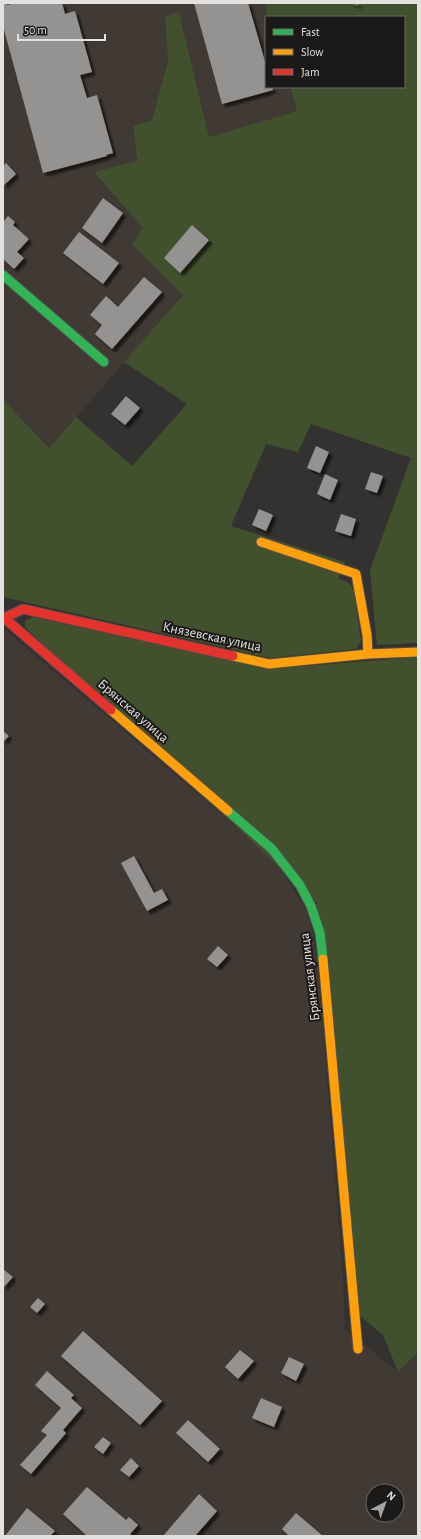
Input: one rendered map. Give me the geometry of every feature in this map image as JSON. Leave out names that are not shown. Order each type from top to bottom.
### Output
[{"type":"street","points":[[3,275],[104,362]]},
{"type":"street","points":[[261,542],[356,574],[368,635],[368,654]]},
{"type":"street","name":"Князевская улица","points":[[4,618],[23,610],[269,664],[368,654],[418,652]]},
{"type":"street","name":"Брянская улица","points":[[4,618],[272,850],[300,885],[311,906],[320,933],[325,973],[342,1183],[358,1349]]},
{"type":"shaded area","points":[[3,3],[264,3],[268,16],[265,16],[265,88],[290,88],[297,111],[209,137],[179,13],[165,17],[168,61],[152,120],[133,126],[143,228],[133,244],[184,295],[49,448],[3,399]]},
{"type":"shaded area","points":[[3,628],[267,853],[281,869],[306,910],[313,934],[318,968],[343,1276],[345,1330],[398,1371],[418,1352],[418,1536],[3,1536]]},
{"type":"green space","points":[[264,3],[418,3],[418,643],[377,645],[370,570],[411,458],[311,424],[298,452],[266,444],[231,526],[345,562],[338,578],[349,583],[354,591],[361,641],[356,649],[269,658],[3,597],[3,399],[49,448],[76,417],[132,466],[187,404],[124,362],[183,295],[132,244],[143,228],[94,172],[137,161],[133,126],[152,120],[168,61],[165,17],[179,12],[209,137],[297,111],[290,88],[405,88],[405,16],[268,16]]},
{"type":"green space","points":[[33,617],[269,669],[418,657],[418,1352],[398,1372],[383,1335],[359,1315],[317,903],[25,627],[25,621]]},
{"type":"building","points":[[3,3],[7,3],[7,5],[16,3],[62,3],[65,14],[75,11],[92,72],[80,75],[87,98],[97,95],[113,153],[106,155],[107,156],[43,173],[3,26]]},
{"type":"building","points":[[194,3],[248,3],[265,62],[265,88],[272,88],[273,90],[222,104]]},
{"type":"building","points":[[6,163],[16,174],[3,186],[3,166]]},
{"type":"building","points":[[103,198],[123,213],[102,243],[82,228]]},
{"type":"building","points":[[8,216],[15,222],[13,225],[29,239],[17,252],[24,258],[14,269],[3,259],[3,222]]},
{"type":"building","points":[[192,225],[209,240],[180,273],[164,258]]},
{"type":"building","points":[[79,232],[119,263],[103,284],[63,253]]},
{"type":"building","points":[[144,277],[162,292],[112,349],[95,334],[102,325],[90,315],[106,296],[118,307]]},
{"type":"building","points":[[126,396],[140,408],[125,425],[111,414]]},
{"type":"building","points":[[316,446],[329,452],[320,473],[307,468]]},
{"type":"building","points":[[371,472],[383,476],[377,493],[365,489]]},
{"type":"building","points":[[325,474],[338,480],[330,500],[317,494]]},
{"type":"building","points":[[259,509],[273,515],[266,531],[252,525]]},
{"type":"building","points":[[341,514],[356,519],[351,536],[335,531]]},
{"type":"building","points":[[3,731],[9,736],[3,742]]},
{"type":"building","points":[[134,856],[154,893],[162,889],[168,900],[147,911],[121,863]]},
{"type":"building","points":[[218,946],[228,955],[217,967],[207,959]]},
{"type":"building","points":[[3,1269],[13,1277],[3,1288]]},
{"type":"building","points":[[38,1298],[45,1304],[37,1313],[30,1307]]},
{"type":"building","points":[[83,1331],[162,1401],[140,1425],[61,1356]]},
{"type":"building","points":[[240,1350],[254,1361],[238,1379],[225,1367]]},
{"type":"building","points":[[289,1357],[304,1364],[296,1381],[281,1373]]},
{"type":"building","points":[[47,1371],[74,1395],[71,1398],[82,1408],[63,1430],[66,1433],[31,1474],[20,1465],[47,1435],[41,1431],[61,1408],[35,1385]]},
{"type":"building","points":[[261,1398],[282,1407],[274,1427],[252,1418]]},
{"type":"building","points":[[188,1420],[220,1449],[208,1462],[176,1433]]},
{"type":"building","points":[[103,1437],[111,1443],[103,1454],[94,1447]]},
{"type":"building","points":[[131,1458],[139,1466],[129,1477],[120,1470]]},
{"type":"building","points":[[87,1487],[126,1520],[129,1517],[138,1525],[130,1534],[132,1536],[85,1536],[86,1535],[63,1514]]},
{"type":"building","points":[[199,1494],[217,1511],[195,1536],[163,1536]]},
{"type":"building","points":[[27,1508],[55,1531],[50,1536],[5,1536]]},
{"type":"building","points":[[296,1513],[323,1536],[289,1536],[282,1529]]},
{"type":"traffic: fast","points":[[3,275],[104,362]]},
{"type":"traffic: fast","points":[[228,811],[272,849],[300,885],[311,906],[320,933],[323,959]]},
{"type":"traffic: slow","points":[[261,542],[356,574],[367,635],[368,654]]},
{"type":"traffic: slow","points":[[233,656],[269,664],[368,654],[418,652]]},
{"type":"traffic: slow","points":[[111,710],[228,811]]},
{"type":"traffic: slow","points":[[323,959],[358,1349]]},
{"type":"traffic: jam","points":[[4,618],[23,609],[233,656]]},
{"type":"traffic: jam","points":[[3,617],[111,710]]}]
